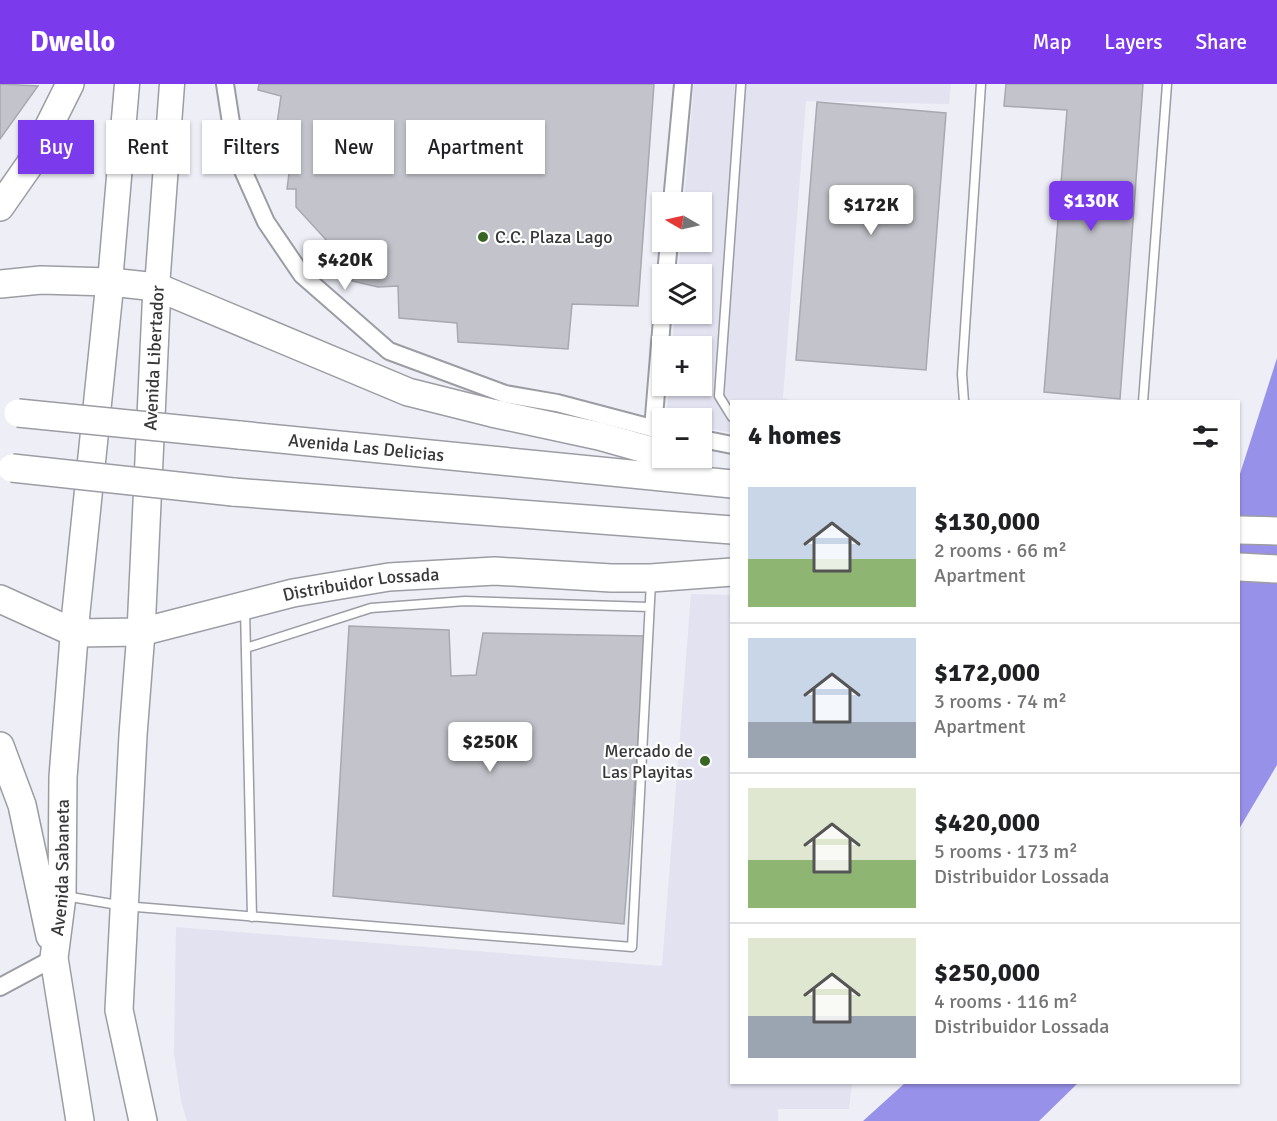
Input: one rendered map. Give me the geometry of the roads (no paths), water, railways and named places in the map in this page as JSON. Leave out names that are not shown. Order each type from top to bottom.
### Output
[{"type":"main road","points":[[0,207],[30,164],[70,84]]},
{"type":"main road","points":[[76,623],[128,84]]},
{"type":"main road","name":"Avenida Libertador","points":[[141,632],[157,287],[172,84]]},
{"type":"main road","points":[[0,284],[41,280],[110,282],[157,287],[408,392],[599,436],[652,451]]},
{"type":"main road","name":"Avenida Las Delicias","points":[[9,412],[730,484]]},
{"type":"main road","points":[[6,467],[234,492],[730,530]]},
{"type":"main road","points":[[712,468],[730,472]]},
{"type":"main road","points":[[1240,530],[1277,531]]},
{"type":"main road","points":[[1240,567],[1277,569]]},
{"type":"main road","name":"Distribuidor Lossada","points":[[0,599],[76,623],[141,632],[293,593],[389,577],[495,571],[651,578],[730,572]]},
{"type":"main road","name":"Avenida Sabaneta","points":[[76,623],[63,777],[62,896],[54,958],[80,1121]]},
{"type":"main road","points":[[141,632],[133,735],[119,1010],[143,1121]]},
{"type":"main road","points":[[0,746],[22,806],[54,958]]},
{"type":"street","points":[[0,187],[30,142],[57,84]]},
{"type":"street","points":[[225,84],[236,155],[266,222],[302,275],[389,351],[505,394],[557,404],[652,428]]},
{"type":"street","points":[[673,192],[683,84]]},
{"type":"street","points":[[659,408],[662,324]]},
{"type":"street","points":[[712,441],[730,445]]},
{"type":"street","points":[[0,987],[54,958]]},
{"type":"lane","points":[[730,414],[719,396],[741,84]]},
{"type":"lane","points":[[964,400],[962,374],[981,84]]},
{"type":"lane","points":[[1143,400],[1167,84]]},
{"type":"lane","points":[[62,896],[124,906],[632,947],[651,578]]},
{"type":"lane","points":[[246,648],[371,608],[465,601],[650,607]]},
{"type":"lane","points":[[245,606],[252,917]]},
{"type":"place","name":"C.C. Plaza Lago","points":[[483,237]]},
{"type":"place","name":"Mercado de Las Playitas","points":[[705,761]]}]
